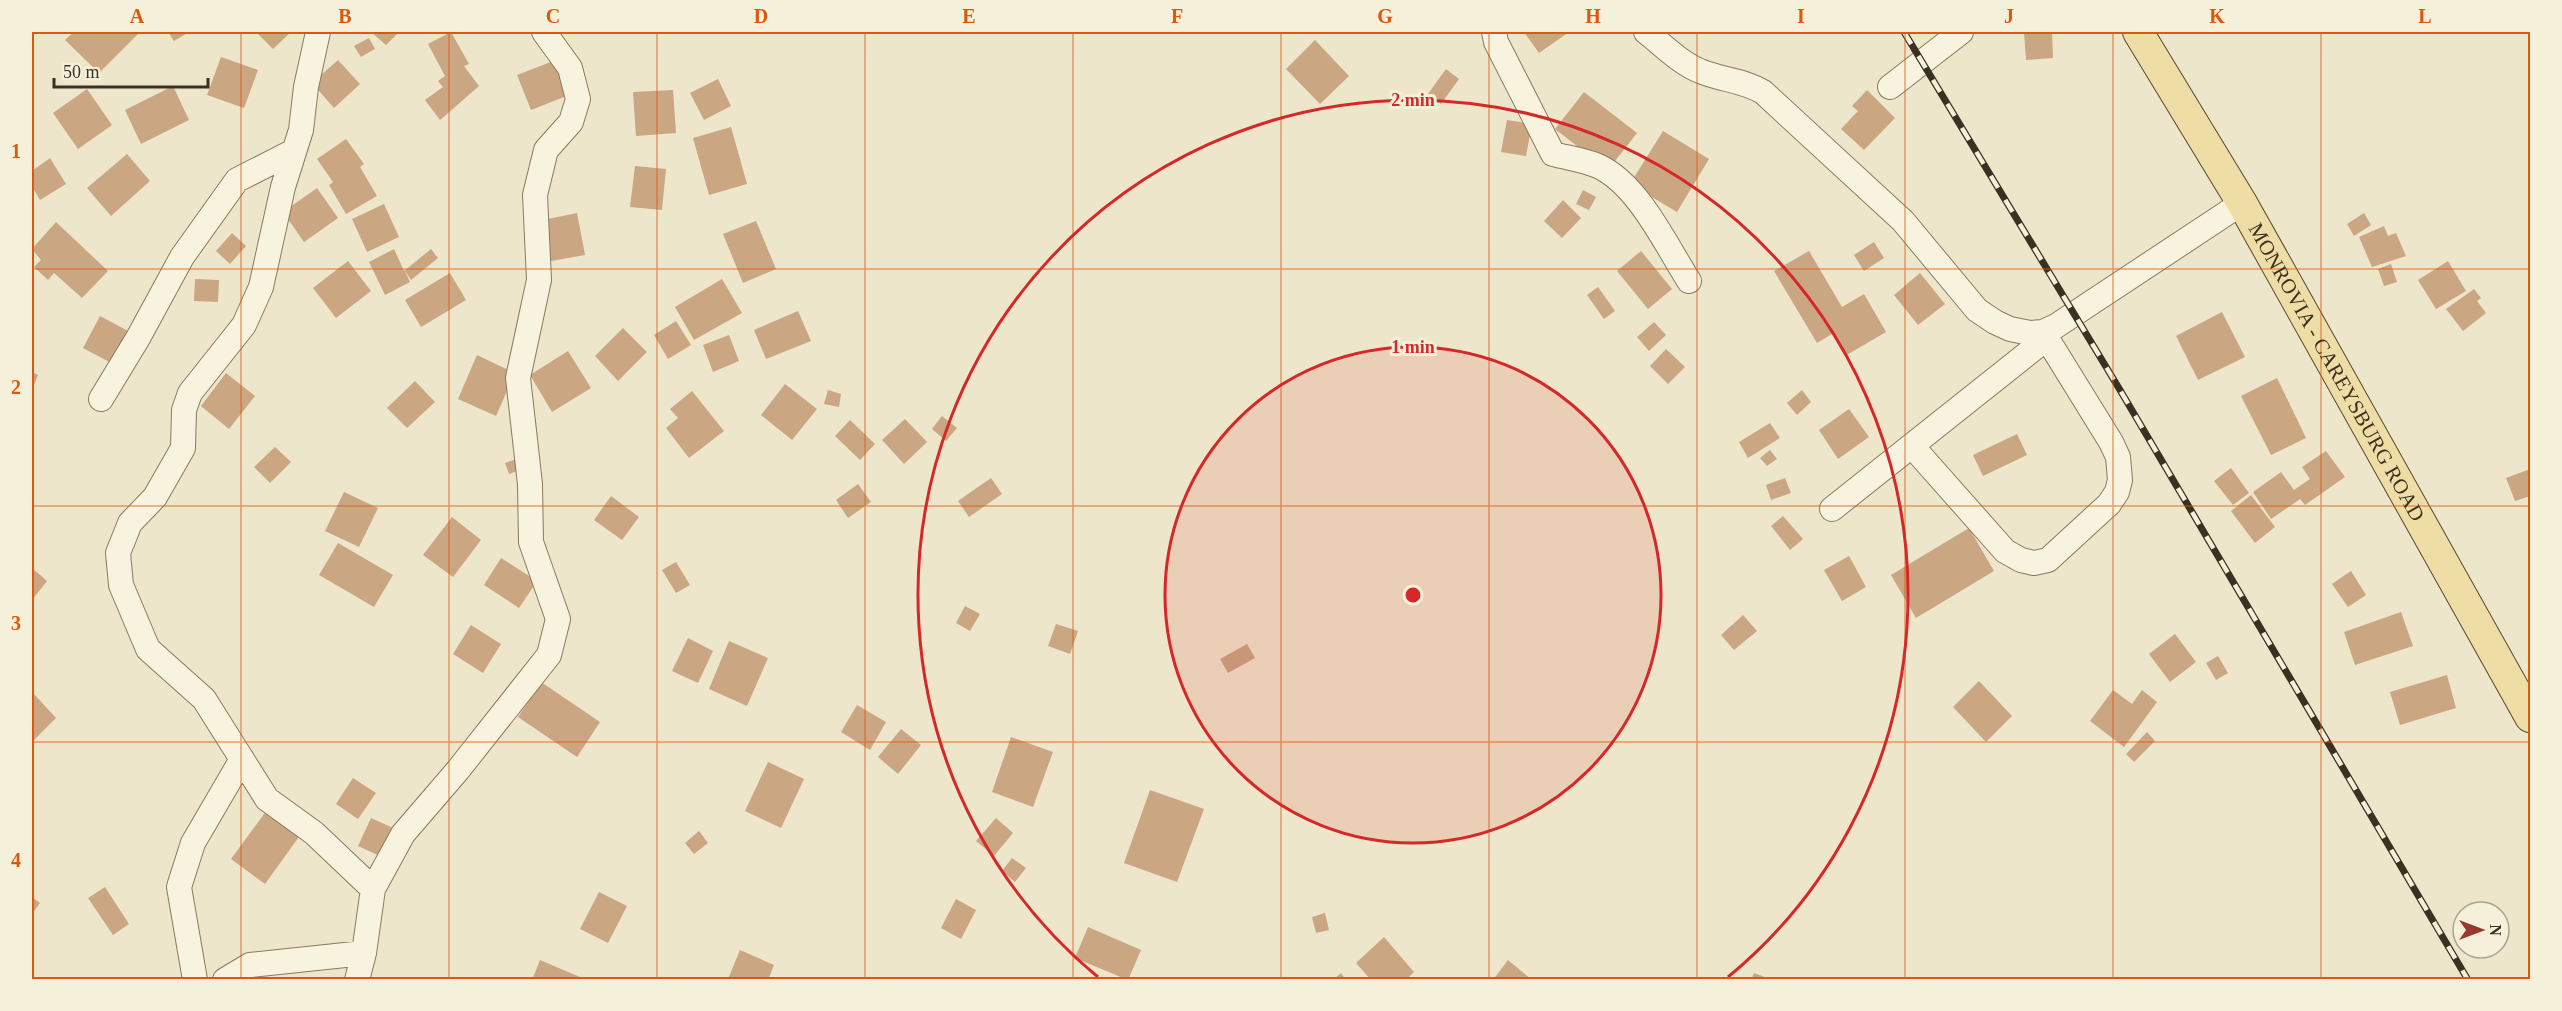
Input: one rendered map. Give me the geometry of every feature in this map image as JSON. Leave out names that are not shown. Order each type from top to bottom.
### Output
[{"type":"main road","name":"MONROVIA - CAREYSBURG ROAD","points":[[2138,32],[2242,203],[2530,717]]},
{"type":"street","points":[[318,32],[306,87],[301,130],[283,187],[272,247],[261,287],[244,325],[190,393],[184,410],[183,448],[155,497],[130,523],[118,553],[121,585],[148,649],[204,699],[267,799],[314,833],[374,889]]},
{"type":"street","points":[[357,980],[364,953],[374,889],[403,834],[458,770],[549,656],[558,619],[531,542],[530,484],[518,378],[539,280],[535,195],[546,150],[571,122],[578,99],[570,68],[544,32]]},
{"type":"street","points":[[1494,32],[1496,42],[1553,154],[1597,166],[1617,178],[1642,207],[1689,281]]},
{"type":"street","points":[[1646,32],[1700,72],[1752,86],[1763,92],[1903,221],[1977,310],[2010,329],[2045,335]]},
{"type":"street","points":[[1890,87],[1961,32]]},
{"type":"street","points":[[101,399],[138,338],[182,257],[237,180],[294,151]]},
{"type":"street","points":[[1832,509],[1912,446],[2045,335],[2242,203]]},
{"type":"street","points":[[1912,446],[2005,551],[2020,560],[2034,563],[2048,560],[2059,552],[2109,504],[2117,492],[2120,468],[2111,442],[2045,335]]},
{"type":"street","points":[[195,980],[179,887],[194,843],[242,759]]},
{"type":"street","points":[[225,980],[250,965],[364,953]]},
{"type":"building","points":[[74,32],[140,32],[99,73],[65,40]]},
{"type":"building","points":[[168,32],[189,32],[174,41]]},
{"type":"building","points":[[256,32],[291,32],[273,49]]},
{"type":"building","points":[[371,32],[399,32],[386,45]]},
{"type":"building","points":[[451,32],[469,64],[464,66],[479,86],[440,120],[425,100],[443,87],[438,81],[445,76],[428,44]]},
{"type":"building","points":[[1524,32],[1569,32],[1539,53]]},
{"type":"building","points":[[2024,32],[2052,32],[2053,58],[2026,60]]},
{"type":"building","points":[[369,38],[375,49],[361,57],[354,46]]},
{"type":"building","points":[[1315,40],[1349,76],[1320,104],[1286,69]]},
{"type":"building","points":[[221,57],[258,70],[244,108],[207,95]]},
{"type":"building","points":[[338,60],[360,84],[334,108],[312,83]]},
{"type":"building","points":[[556,60],[569,95],[531,110],[517,75]]},
{"type":"building","points":[[1446,69],[1459,79],[1441,104],[1428,94]]},
{"type":"building","points":[[718,79],[731,106],[704,120],[690,93]]},
{"type":"building","points":[[173,86],[189,120],[141,144],[125,110]]},
{"type":"building","points":[[87,89],[112,125],[78,149],[53,113]]},
{"type":"building","points":[[673,90],[676,133],[636,136],[633,92]]},
{"type":"building","points":[[1867,90],[1895,118],[1864,150],[1841,129],[1858,111],[1852,106]]},
{"type":"building","points":[[1584,92],[1637,133],[1608,170],[1555,129]]},
{"type":"building","points":[[1507,120],[1532,124],[1526,156],[1501,152]]},
{"type":"building","points":[[731,127],[747,184],[709,195],[693,138]]},
{"type":"building","points":[[1663,131],[1709,159],[1677,212],[1630,184]]},
{"type":"building","points":[[346,139],[364,164],[360,167],[377,196],[346,214],[329,185],[333,182],[317,159]]},
{"type":"building","points":[[127,154],[150,181],[111,216],[87,188]]},
{"type":"building","points":[[50,158],[66,184],[40,200],[32,186],[32,171]]},
{"type":"building","points":[[635,166],[666,169],[662,210],[630,207]]},
{"type":"building","points":[[317,188],[338,218],[304,242],[283,212]]},
{"type":"building","points":[[1583,190],[1596,197],[1589,210],[1576,204]]},
{"type":"building","points":[[1563,200],[1581,218],[1562,238],[1544,221]]},
{"type":"building","points":[[384,204],[399,237],[367,252],[352,219]]},
{"type":"building","points":[[577,213],[585,255],[551,261],[543,220]]},
{"type":"building","points":[[2364,213],[2371,225],[2354,236],[2347,224]]},
{"type":"building","points":[[756,221],[776,269],[743,283],[723,234]]},
{"type":"building","points":[[56,222],[108,271],[82,298],[54,273],[48,280],[34,267],[41,260],[32,249]]},
{"type":"building","points":[[2384,226],[2388,236],[2396,233],[2406,256],[2372,267],[2359,237]]},
{"type":"building","points":[[232,233],[246,246],[230,264],[216,251]]},
{"type":"building","points":[[1874,242],[1884,258],[1864,271],[1854,255]]},
{"type":"building","points":[[394,249],[404,271],[431,249],[438,258],[411,280],[405,271],[410,282],[385,295],[369,262]]},
{"type":"building","points":[[1641,251],[1672,289],[1648,309],[1617,271]]},
{"type":"building","points":[[1809,251],[1842,307],[1864,294],[1886,332],[1845,356],[1832,334],[1817,343],[1774,271]]},
{"type":"building","points":[[348,261],[371,291],[336,318],[313,288]]},
{"type":"building","points":[[2448,261],[2466,291],[2436,309],[2418,280]]},
{"type":"building","points":[[2391,264],[2397,282],[2384,286],[2378,269]]},
{"type":"building","points":[[450,273],[466,300],[421,327],[405,300]]},
{"type":"building","points":[[1920,273],[1945,304],[1918,325],[1894,295]]},
{"type":"building","points":[[195,279],[219,280],[218,302],[194,301]]},
{"type":"building","points":[[722,279],[742,313],[694,340],[675,307]]},
{"type":"building","points":[[1598,287],[1615,311],[1604,319],[1587,295]]},
{"type":"building","points":[[2474,289],[2481,298],[2477,301],[2486,313],[2463,331],[2446,309]]},
{"type":"building","points":[[798,311],[811,341],[766,359],[754,330]]},
{"type":"building","points":[[2222,312],[2245,357],[2198,380],[2176,336]]},
{"type":"building","points":[[100,316],[130,332],[113,364],[83,348]]},
{"type":"building","points":[[676,321],[691,345],[668,359],[654,335]]},
{"type":"building","points":[[1654,322],[1666,335],[1649,351],[1637,337]]},
{"type":"building","points":[[623,328],[647,352],[618,381],[595,356]]},
{"type":"building","points":[[729,335],[739,361],[713,372],[703,345]]},
{"type":"building","points":[[1666,349],[1685,367],[1668,384],[1650,366]]},
{"type":"building","points":[[568,351],[591,388],[552,412],[530,375]]},
{"type":"building","points":[[477,355],[515,373],[496,416],[458,399]]},
{"type":"building","points":[[32,372],[38,375],[32,390]]},
{"type":"building","points":[[226,373],[255,396],[229,429],[201,406]]},
{"type":"building","points":[[2277,378],[2306,438],[2271,455],[2241,396]]},
{"type":"building","points":[[415,381],[435,402],[407,428],[387,408]]},
{"type":"building","points":[[785,384],[817,409],[792,440],[761,415]]},
{"type":"building","points":[[828,390],[841,394],[839,407],[824,404]]},
{"type":"building","points":[[1802,390],[1811,402],[1797,415],[1787,403]]},
{"type":"building","points":[[692,391],[724,431],[689,458],[666,428],[678,418],[670,409]]},
{"type":"building","points":[[1849,409],[1869,437],[1838,459],[1819,430]]},
{"type":"building","points":[[942,416],[957,428],[946,441],[932,429]]},
{"type":"building","points":[[905,419],[927,442],[904,464],[882,440]]},
{"type":"building","points":[[850,420],[875,444],[860,460],[835,436]]},
{"type":"building","points":[[1770,423],[1780,438],[1748,458],[1739,442]]},
{"type":"building","points":[[2017,434],[2027,455],[1983,476],[1973,455]]},
{"type":"building","points":[[275,447],[291,462],[270,483],[254,467]]},
{"type":"building","points":[[1770,450],[1777,459],[1767,466],[1760,458]]},
{"type":"building","points":[[2326,451],[2345,477],[2305,505],[2300,499],[2271,519],[2253,492],[2281,472],[2294,490],[2310,479],[2302,467]]},
{"type":"building","points":[[519,458],[523,469],[509,474],[505,463]]},
{"type":"building","points":[[2231,468],[2249,493],[2233,505],[2214,481]]},
{"type":"building","points":[[2530,469],[2530,496],[2515,501],[2506,478]]},
{"type":"building","points":[[991,478],[1002,494],[969,517],[958,501]]},
{"type":"building","points":[[1785,478],[1791,493],[1771,500],[1766,485]]},
{"type":"building","points":[[858,484],[871,502],[848,518],[836,500]]},
{"type":"building","points":[[344,492],[378,508],[359,547],[325,531]]},
{"type":"building","points":[[2251,495],[2275,527],[2255,543],[2231,511]]},
{"type":"building","points":[[611,496],[639,517],[622,540],[594,520]]},
{"type":"building","points":[[1783,516],[1803,539],[1790,550],[1771,526]]},
{"type":"building","points":[[452,517],[481,540],[453,577],[423,555]]},
{"type":"building","points":[[1969,528],[1994,571],[1916,618],[1891,575]]},
{"type":"building","points":[[338,543],[393,575],[374,607],[319,575]]},
{"type":"building","points":[[1849,556],[1866,587],[1842,601],[1824,570]]},
{"type":"building","points":[[501,558],[537,581],[519,608],[484,585]]},
{"type":"building","points":[[676,562],[690,585],[676,593],[662,570]]},
{"type":"building","points":[[32,568],[47,581],[32,600]]},
{"type":"building","points":[[2351,571],[2366,595],[2348,607],[2332,584]]},
{"type":"building","points":[[965,606],[980,614],[970,631],[956,623]]},
{"type":"building","points":[[2401,612],[2413,646],[2355,665],[2344,632]]},
{"type":"building","points":[[1743,615],[1757,631],[1734,650],[1721,635]]},
{"type":"building","points":[[1056,624],[1078,631],[1070,654],[1048,646]]},
{"type":"building","points":[[471,625],[501,644],[483,673],[453,654]]},
{"type":"building","points":[[2175,634],[2196,662],[2170,682],[2149,654]]},
{"type":"building","points":[[688,638],[713,651],[698,683],[672,671]]},
{"type":"building","points":[[729,641],[768,658],[747,706],[709,689]]},
{"type":"building","points":[[1247,644],[1255,658],[1228,673],[1220,659]]},
{"type":"building","points":[[2218,656],[2228,673],[2216,680],[2206,663]]},
{"type":"building","points":[[2447,675],[2456,708],[2400,725],[2390,692]]},
{"type":"building","points":[[1979,681],[2012,716],[1986,742],[1953,707]]},
{"type":"building","points":[[541,682],[600,722],[577,757],[518,717]]},
{"type":"building","points":[[2113,690],[2132,704],[2142,690],[2157,702],[2124,747],[2090,721]]},
{"type":"building","points":[[33,693],[56,718],[32,742],[32,695]]},
{"type":"building","points":[[857,705],[886,722],[870,750],[841,732]]},
{"type":"building","points":[[901,729],[921,745],[898,774],[878,757]]},
{"type":"building","points":[[2147,732],[2155,741],[2134,762],[2126,754]]},
{"type":"building","points":[[1011,737],[1053,752],[1033,807],[992,792]]},
{"type":"building","points":[[768,762],[804,779],[781,828],[745,811]]},
{"type":"building","points":[[353,778],[376,793],[358,819],[336,804]]},
{"type":"building","points":[[1150,790],[1204,809],[1177,882],[1124,863]]},
{"type":"building","points":[[267,810],[301,834],[265,884],[231,859]]},
{"type":"building","points":[[371,818],[393,828],[380,856],[358,846]]},
{"type":"building","points":[[996,818],[1013,833],[994,856],[976,841]]},
{"type":"building","points":[[699,831],[708,843],[694,854],[685,843]]},
{"type":"building","points":[[1012,858],[1026,868],[1015,882],[1002,871]]},
{"type":"building","points":[[105,887],[129,924],[113,935],[88,898]]},
{"type":"building","points":[[599,892],[627,906],[608,943],[580,929]]},
{"type":"building","points":[[32,897],[40,903],[32,914]]},
{"type":"building","points":[[956,899],[976,910],[961,939],[941,928]]},
{"type":"building","points":[[1325,913],[1329,930],[1316,933],[1312,917]]},
{"type":"building","points":[[1088,927],[1141,950],[1128,980],[1075,958]]},
{"type":"building","points":[[1384,937],[1414,972],[1406,980],[1371,980],[1356,963]]},
{"type":"building","points":[[740,950],[774,965],[768,980],[728,979]]},
{"type":"building","points":[[540,960],[587,980],[532,980]]},
{"type":"building","points":[[1508,960],[1532,980],[1493,980]]},
{"type":"building","points":[[1341,973],[1346,980],[1333,980]]},
{"type":"building","points":[[1754,973],[1770,979],[1770,980],[1751,980]]},
{"type":"railway","points":[[1904,32],[2120,390],[2468,980]]}]
